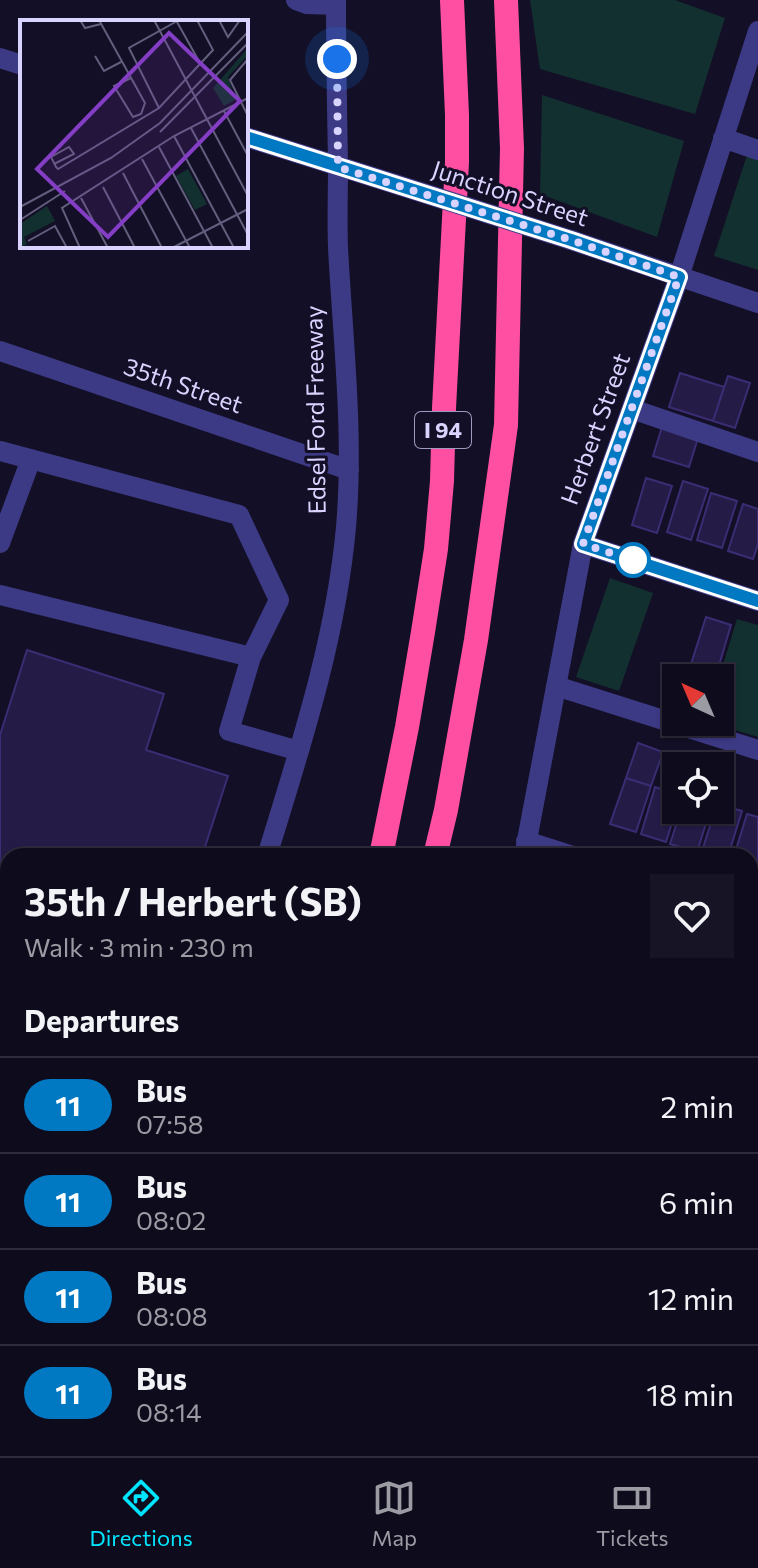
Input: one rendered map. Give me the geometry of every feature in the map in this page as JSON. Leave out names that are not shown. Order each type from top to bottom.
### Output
[{"type":"highway","name":"I 94","points":[[383,848],[423,632],[436,549],[442,481],[457,162],[452,0]]},
{"type":"highway","name":"I 94","points":[[437,848],[476,640],[506,425],[512,148],[506,0]]},
{"type":"street","points":[[296,0],[307,4],[336,2]]},
{"type":"street","name":"Edsel Ford Freeway","points":[[269,848],[330,637],[341,574],[348,493],[349,415],[338,244],[336,2]]},
{"type":"street","name":"Herbert Street","points":[[525,848],[583,544],[679,277],[758,31]]},
{"type":"street","points":[[0,58],[20,64]]},
{"type":"street","name":"Junction Street","points":[[248,138],[758,303]]},
{"type":"street","points":[[723,138],[758,150]]},
{"type":"street","name":"35th Street","points":[[0,351],[349,470]]},
{"type":"street","points":[[632,409],[758,452]]},
{"type":"street","points":[[0,451],[239,515],[279,600],[251,657],[229,731],[299,751]]},
{"type":"street","points":[[0,543],[31,459]]},
{"type":"street","points":[[583,544],[758,601]]},
{"type":"street","points":[[0,595],[251,657]]},
{"type":"street","points":[[556,686],[758,750]]},
{"type":"green space","points":[[530,0],[675,0],[725,18],[695,114],[540,69]]},
{"type":"green space","points":[[542,95],[684,141],[657,237],[540,194]]},
{"type":"green space","points":[[747,155],[758,158],[758,270],[714,256]]},
{"type":"green space","points":[[610,578],[653,593],[619,691],[576,677]]},
{"type":"green space","points":[[737,619],[758,625],[758,737],[734,730],[734,664],[723,664]]},
{"type":"building","points":[[680,373],[724,387],[713,421],[669,407]]},
{"type":"building","points":[[728,376],[750,383],[735,428],[713,421]]},
{"type":"building","points":[[662,427],[698,438],[689,467],[653,456]]},
{"type":"building","points":[[646,478],[672,486],[657,533],[632,525]]},
{"type":"building","points":[[683,481],[708,489],[691,540],[667,532]]},
{"type":"building","points":[[711,493],[737,501],[722,548],[697,540]]},
{"type":"building","points":[[743,504],[758,509],[758,544],[753,559],[728,551]]},
{"type":"building","points":[[706,617],[731,625],[719,664],[691,664]]},
{"type":"building","points":[[27,650],[164,694],[146,750],[228,776],[205,848],[0,848],[0,735]]},
{"type":"building","points":[[638,743],[663,752],[651,786],[626,778]]},
{"type":"building","points":[[626,778],[651,786],[636,832],[610,824]]},
{"type":"building","points":[[655,787],[662,789],[662,824],[672,824],[666,842],[641,834]]},
{"type":"building","points":[[734,809],[742,811],[730,848],[703,848],[711,824],[734,824]]},
{"type":"building","points":[[747,814],[758,817],[758,848],[736,848]]},
{"type":"building","points":[[676,824],[706,824],[698,848],[670,844]]},
{"type":"bus line","name":"11","points":[[248,138],[679,277],[583,544],[758,601]]},
{"type":"route","points":[[337,59],[338,167],[679,277],[583,544],[633,560]]}]
